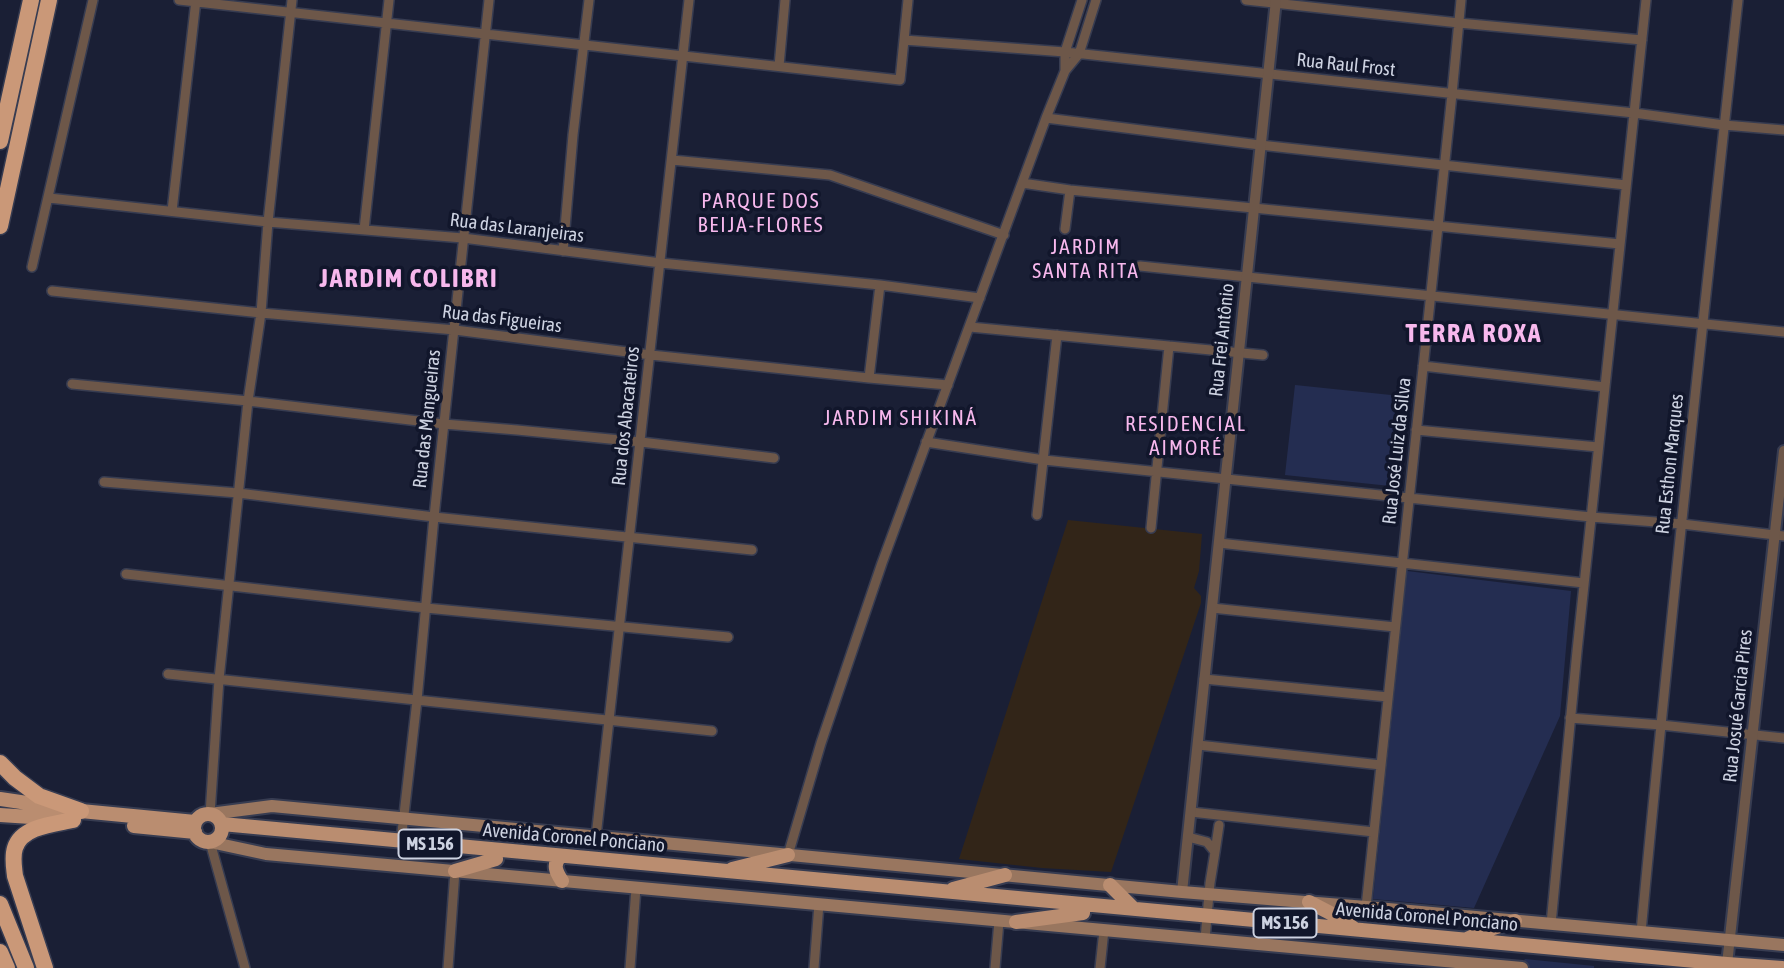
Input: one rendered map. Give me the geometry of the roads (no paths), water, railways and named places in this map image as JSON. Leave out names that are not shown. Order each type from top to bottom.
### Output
[{"type":"highway","points":[[0,142],[32,0]]},
{"type":"highway","points":[[0,226],[49,0]]},
{"type":"highway","points":[[0,763],[39,796],[77,816]]},
{"type":"highway","points":[[46,968],[15,876],[15,847],[28,832],[77,816]]},
{"type":"highway","points":[[0,904],[26,968]]},
{"type":"highway","points":[[0,952],[7,968]]},
{"type":"main road","points":[[0,799],[77,816]]},
{"type":"main road","points":[[0,815],[77,816],[195,827],[202,816],[272,806],[1182,892],[1366,906],[1784,945]]},
{"type":"main road","points":[[210,814],[217,817],[218,833]]},
{"type":"main road","name":"Avenida Coronel Ponciano","points":[[195,827],[199,839],[218,833],[401,841],[637,872],[1083,913]]},
{"type":"main road","points":[[218,833],[496,859],[558,860],[562,881]]},
{"type":"main road","points":[[218,833],[267,854],[1104,930],[1206,926],[1674,968]]},
{"type":"main road","points":[[720,871],[788,855]]},
{"type":"main road","points":[[455,871],[496,859]]},
{"type":"main road","name":"Avenida Coronel Ponciano","points":[[558,860],[720,871],[1134,909],[1206,926],[1356,929],[1782,968]]},
{"type":"main road","points":[[941,891],[1005,875]]},
{"type":"main road","points":[[1110,885],[1134,909]]},
{"type":"main road","points":[[1309,902],[1356,929]]},
{"type":"main road","points":[[1016,922],[1083,913],[1174,917]]},
{"type":"main road","points":[[1466,940],[1515,921]]},
{"type":"main road","points":[[1206,926],[1522,968]]},
{"type":"street","points":[[32,267],[93,0]]},
{"type":"street","points":[[179,0],[900,80],[908,0]]},
{"type":"street","points":[[210,814],[219,679],[248,401],[261,313],[292,0]]},
{"type":"street","points":[[364,230],[389,0]]},
{"type":"street","name":"Rua das Mangueiras","points":[[401,841],[489,0]]},
{"type":"street","points":[[562,251],[589,0]]},
{"type":"street","name":"Rua dos Abacateiros","points":[[596,837],[689,0]]},
{"type":"street","points":[[779,66],[785,0]]},
{"type":"street","points":[[1065,71],[1065,52],[1082,0]]},
{"type":"street","points":[[788,855],[821,743],[882,563],[1046,118],[1065,71],[1079,54],[1096,0]]},
{"type":"street","points":[[1246,0],[1642,40]]},
{"type":"street","name":"Rua José Luiz da Silva","points":[[1366,906],[1461,0]]},
{"type":"street","points":[[1551,924],[1570,718],[1646,0]]},
{"type":"street","name":"Rua Esthon Marques","points":[[1642,932],[1702,323],[1738,0]]},
{"type":"street","points":[[172,211],[196,1]]},
{"type":"street","name":"Rua Frei Antônio","points":[[1182,892],[1275,1]]},
{"type":"street","name":"Rua Raul Frost","points":[[904,40],[1065,52],[1784,130]]},
{"type":"street","points":[[1046,118],[1261,145],[1626,185]]},
{"type":"street","points":[[673,160],[830,175],[1004,235]]},
{"type":"street","points":[[1023,183],[1070,190],[1620,244]]},
{"type":"street","points":[[1065,229],[1070,190]]},
{"type":"street","name":"Rua das Laranjeiras","points":[[49,198],[268,222],[463,238],[980,298]]},
{"type":"street","points":[[1140,266],[1784,332]]},
{"type":"street","points":[[869,378],[880,285]]},
{"type":"street","name":"Rua das Figueiras","points":[[52,291],[455,330],[650,355],[948,385]]},
{"type":"street","points":[[970,327],[1263,355]]},
{"type":"street","points":[[1037,515],[1057,335]]},
{"type":"street","points":[[1151,528],[1169,346]]},
{"type":"street","points":[[1423,366],[1605,387]]},
{"type":"street","points":[[72,384],[774,458]]},
{"type":"street","points":[[1416,429],[1598,447]]},
{"type":"street","points":[[926,442],[1044,460],[1779,536]]},
{"type":"street","name":"Rua Josué Garcia Pires","points":[[1727,964],[1752,734],[1779,536],[1784,451]]},
{"type":"street","points":[[104,482],[238,493],[434,517],[752,550]]},
{"type":"street","points":[[1219,543],[1584,583]]},
{"type":"street","points":[[126,574],[426,608],[728,637]]},
{"type":"street","points":[[1212,608],[1395,627]]},
{"type":"street","points":[[168,674],[712,731]]},
{"type":"street","points":[[1204,679],[1388,697]]},
{"type":"street","points":[[1570,718],[1784,738]]},
{"type":"street","points":[[1198,745],[1381,765]]},
{"type":"street","points":[[1191,812],[1374,832]]},
{"type":"street","points":[[1206,926],[1208,894],[1219,825]]},
{"type":"street","points":[[218,833],[245,968]]},
{"type":"street","points":[[1188,837],[1207,842],[1215,852]]},
{"type":"street","points":[[448,968],[455,871]]},
{"type":"street","points":[[630,968],[636,888]]},
{"type":"street","points":[[814,968],[819,904]]},
{"type":"street","points":[[995,968],[999,920]]},
{"type":"street","points":[[1100,968],[1104,930]]},
{"type":"district","name":"PARQUE DOS BEIJA-FLORES","points":[[761,213]]},
{"type":"district","name":"JARDIM SANTA RITA","points":[[1086,259]]},
{"type":"district","name":"JARDIM COLIBRI","points":[[409,279]]},
{"type":"district","name":"TERRA ROXA","points":[[1474,334]]},
{"type":"district","name":"JARDIM SHIKINÁ","points":[[901,418]]},
{"type":"district","name":"RESIDENCIAL AIMORÉ","points":[[1186,436]]}]
